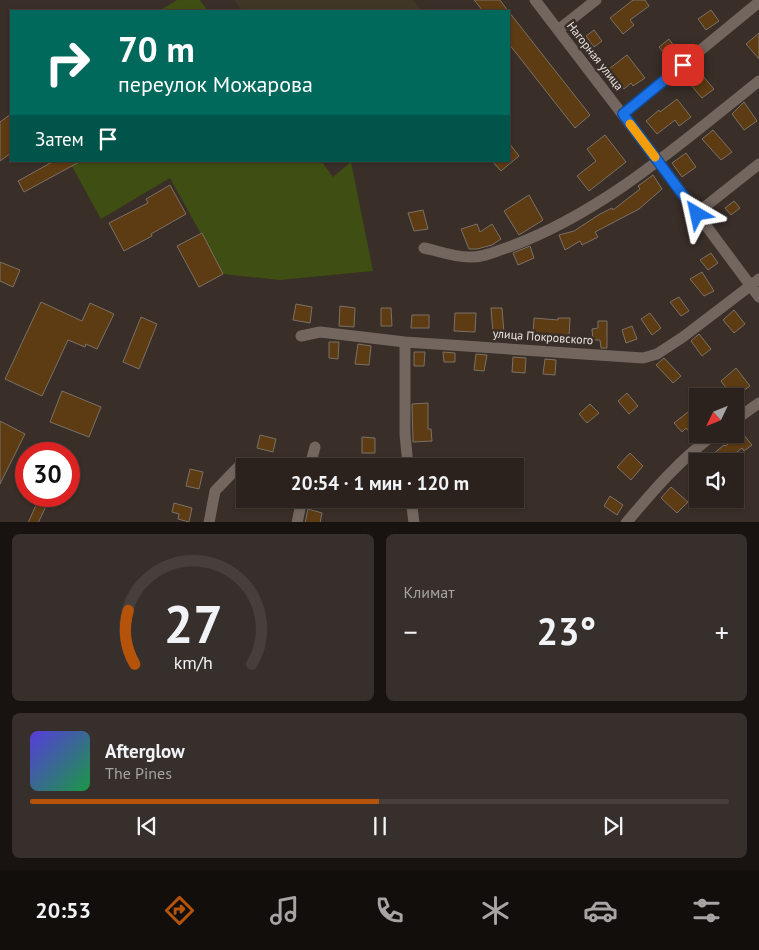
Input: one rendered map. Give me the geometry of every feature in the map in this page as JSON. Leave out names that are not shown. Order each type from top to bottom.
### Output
[{"type":"street","name":"Нагорная улица","points":[[535,0],[697,214],[755,283],[759,297]]},
{"type":"street","points":[[558,30],[596,0]]},
{"type":"street","points":[[623,114],[759,2]]},
{"type":"street","points":[[424,248],[468,257],[483,256],[519,243],[554,227],[597,204],[658,161],[759,81]]},
{"type":"street","points":[[697,214],[759,164]]},
{"type":"street","name":"улица Покровского","points":[[301,336],[320,332],[405,342],[643,358],[657,354],[683,337],[755,283]]},
{"type":"street","points":[[405,342],[405,434],[407,458]]},
{"type":"street","points":[[744,414],[759,403]]},
{"type":"street","points":[[626,522],[653,491],[703,443]]},
{"type":"street","points":[[312,458],[315,447]]},
{"type":"street","points":[[209,522],[215,491],[236,469]]},
{"type":"street","points":[[297,522],[300,508]]},
{"type":"street","points":[[412,508],[414,522]]},
{"type":"shaded area","points":[[234,0],[413,0],[421,10],[241,10]]},
{"type":"green space","points":[[177,0],[200,0],[207,10],[161,10]]},
{"type":"green space","points":[[70,162],[322,162],[333,177],[351,162],[373,271],[280,280],[223,274],[170,178],[101,219]]},
{"type":"building","points":[[474,0],[500,0],[507,10],[482,10]]},
{"type":"building","points":[[633,0],[645,0],[649,6],[630,20],[634,25],[623,34],[610,18]]},
{"type":"building","points":[[711,10],[719,21],[706,30],[698,19]]},
{"type":"building","points":[[510,13],[590,115],[575,128],[510,45]]},
{"type":"building","points":[[594,30],[602,41],[594,47],[586,36]]},
{"type":"building","points":[[759,33],[759,59],[746,44]]},
{"type":"building","points":[[669,39],[678,52],[669,59],[659,47]]},
{"type":"building","points":[[627,55],[645,78],[633,86],[631,83],[624,89],[609,69]]},
{"type":"building","points":[[702,75],[714,89],[702,98],[690,84]]},
{"type":"building","points":[[677,99],[691,117],[679,126],[675,120],[657,134],[646,121]]},
{"type":"building","points":[[744,102],[757,121],[744,130],[732,114]]},
{"type":"building","points":[[10,115],[10,154],[0,161],[0,122]]},
{"type":"building","points":[[713,130],[732,152],[721,160],[702,139]]},
{"type":"building","points":[[605,135],[626,162],[589,191],[577,176],[596,161],[587,149]]},
{"type":"building","points":[[510,144],[519,156],[501,171],[493,162],[510,162]]},
{"type":"building","points":[[686,153],[696,167],[682,177],[672,163]]},
{"type":"building","points":[[52,162],[79,162],[24,192],[18,181]]},
{"type":"building","points":[[653,175],[662,189],[639,209],[595,232],[598,237],[582,245],[580,241],[565,250],[559,235],[574,231],[600,214],[612,208],[613,210],[640,189],[638,186]]},
{"type":"building","points":[[170,185],[186,214],[124,251],[109,223],[148,203],[146,199]]},
{"type":"building","points":[[529,195],[543,220],[519,235],[504,211]]},
{"type":"building","points":[[734,201],[740,208],[731,215],[725,208]]},
{"type":"building","points":[[423,210],[428,229],[414,231],[408,213]]},
{"type":"building","points":[[477,224],[480,232],[492,224],[501,239],[492,245],[469,249],[461,229]]},
{"type":"building","points":[[202,233],[223,274],[199,287],[177,246]]},
{"type":"building","points":[[530,246],[534,258],[518,265],[513,253]]},
{"type":"building","points":[[711,253],[718,263],[708,270],[700,260]]},
{"type":"building","points":[[0,262],[20,270],[13,287],[0,281]]},
{"type":"building","points":[[702,272],[714,291],[704,296],[690,279]]},
{"type":"building","points":[[679,297],[689,311],[681,316],[670,302]]},
{"type":"building","points":[[41,302],[82,321],[90,303],[114,314],[97,349],[86,344],[85,347],[68,340],[42,396],[5,379]]},
{"type":"building","points":[[296,304],[312,307],[310,323],[293,320]]},
{"type":"building","points":[[340,306],[355,308],[354,327],[339,326]]},
{"type":"building","points":[[381,308],[391,308],[392,326],[381,326]]},
{"type":"building","points":[[491,308],[502,308],[504,333],[493,333]]},
{"type":"building","points":[[734,310],[745,324],[734,333],[723,320]]},
{"type":"building","points":[[455,313],[476,313],[475,332],[454,331]]},
{"type":"building","points":[[650,313],[661,328],[652,335],[641,319]]},
{"type":"building","points":[[412,315],[429,315],[429,328],[411,328]]},
{"type":"building","points":[[141,317],[157,324],[139,369],[123,362]]},
{"type":"building","points":[[534,318],[558,320],[558,318],[570,318],[569,338],[533,334]]},
{"type":"building","points":[[598,321],[607,321],[607,348],[601,348],[600,340],[593,340],[592,329],[598,328]]},
{"type":"building","points":[[632,326],[637,339],[626,343],[622,330]]},
{"type":"building","points":[[699,334],[711,349],[702,356],[691,341]]},
{"type":"building","points":[[329,342],[339,342],[338,359],[329,358]]},
{"type":"building","points":[[358,344],[371,346],[369,365],[355,364]]},
{"type":"building","points":[[414,352],[425,352],[424,366],[414,366]]},
{"type":"building","points":[[443,352],[455,353],[455,362],[444,362]]},
{"type":"building","points":[[476,354],[487,355],[484,371],[474,370]]},
{"type":"building","points":[[513,357],[526,358],[525,373],[512,372]]},
{"type":"building","points":[[664,358],[681,376],[673,383],[656,365]]},
{"type":"building","points":[[545,359],[556,360],[555,375],[543,374]]},
{"type":"building","points":[[736,368],[750,386],[744,390],[744,388],[726,388],[721,381]]},
{"type":"building","points":[[62,391],[101,407],[89,437],[50,422]]},
{"type":"building","points":[[627,393],[638,406],[629,414],[618,401]]},
{"type":"building","points":[[428,403],[428,429],[431,429],[432,441],[413,442],[412,404]]},
{"type":"building","points":[[590,404],[599,413],[587,423],[579,414]]},
{"type":"building","points":[[689,411],[689,432],[686,428],[682,432],[674,423]]},
{"type":"building","points":[[0,421],[25,434],[21,442],[15,442],[15,454],[0,484]]},
{"type":"building","points":[[260,435],[276,439],[273,452],[257,448]]},
{"type":"building","points":[[744,435],[752,445],[744,451],[742,448],[736,453],[714,453],[730,443],[744,443]]},
{"type":"building","points":[[362,437],[375,438],[375,453],[362,453]]},
{"type":"building","points":[[630,453],[643,466],[631,480],[617,467]]},
{"type":"building","points":[[190,469],[203,472],[199,489],[186,486]]},
{"type":"building","points":[[671,487],[688,502],[677,513],[661,498]]},
{"type":"building","points":[[610,496],[623,505],[617,515],[604,506]]},
{"type":"building","points":[[174,503],[192,508],[189,522],[178,519],[179,514],[172,512]]},
{"type":"building","points":[[35,507],[46,507],[38,522],[28,522]]},
{"type":"building","points":[[308,509],[322,513],[320,522],[305,522]]},
{"type":"slow traffic","points":[[630,124],[655,157]]},
{"type":"route","points":[[683,65],[623,114],[697,214]]}]
